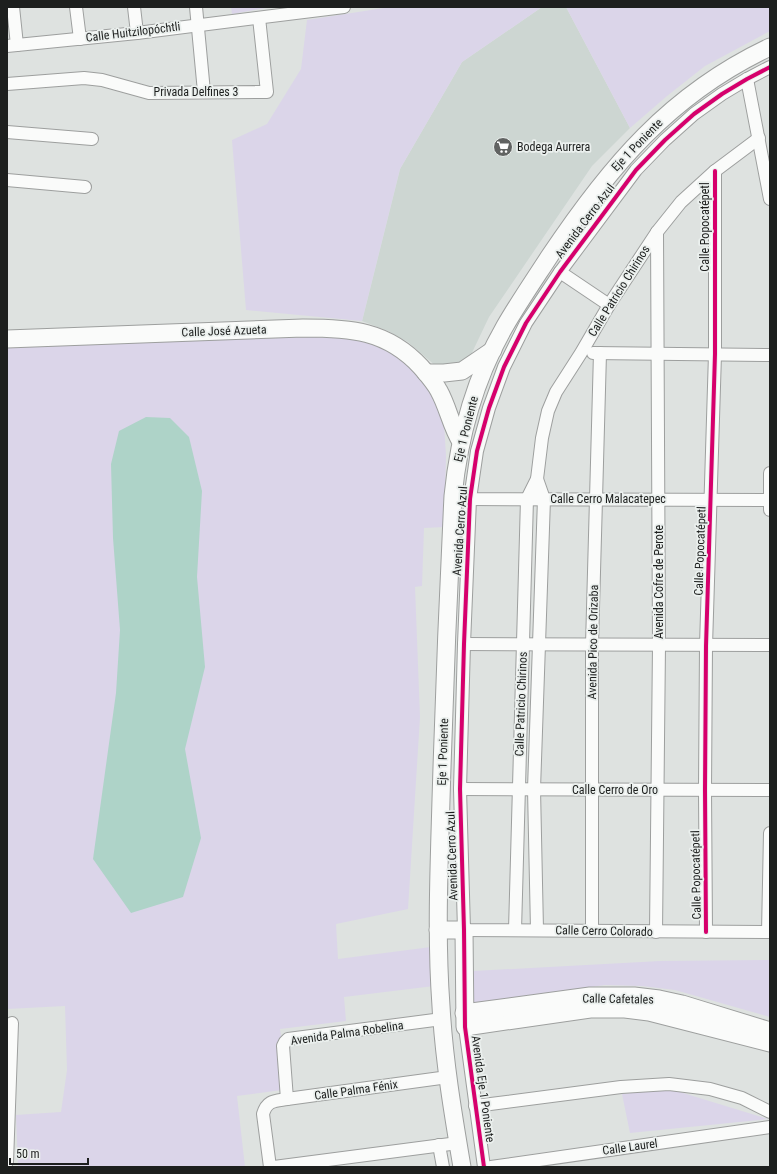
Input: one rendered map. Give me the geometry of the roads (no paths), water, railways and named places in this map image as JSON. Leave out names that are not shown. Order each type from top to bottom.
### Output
[{"type":"street","points":[[12,45],[13,7]]},
{"type":"street","points":[[76,7],[80,38]]},
{"type":"street","points":[[134,7],[137,33]]},
{"type":"street","points":[[196,7],[204,92]]},
{"type":"street","name":"Calle Huitzilopóchtli","points":[[12,45],[137,33],[198,24],[344,7]]},
{"type":"street","name":"Privada Delfines 3","points":[[7,84],[73,78],[93,78],[149,93],[267,92],[259,18]]},
{"type":"street","name":"Eje 1 Poniente","points":[[438,930],[450,495],[460,442],[475,391],[505,326],[525,294],[565,234],[627,153],[652,127],[700,88],[746,58],[770,47]]},
{"type":"street","name":"Avenida Cerro Azul","points":[[464,1020],[464,930],[460,789],[464,644],[470,499],[477,451],[489,408],[504,368],[526,323],[560,272],[636,170],[665,140],[694,114],[722,94],[770,67]]},
{"type":"street","points":[[747,79],[770,198]]},
{"type":"street","points":[[7,132],[92,139]]},
{"type":"street","name":"Calle Patricio Chirinos","points":[[515,930],[527,499],[537,479],[542,438],[548,412],[556,392],[609,305],[657,232],[681,202],[715,171],[759,138]]},
{"type":"street","name":"Calle Popocatépetl","points":[[706,932],[706,646],[716,354],[715,171]]},
{"type":"street","points":[[7,180],[85,187]]},
{"type":"street","name":"Avenida Cofre de Perote","points":[[656,932],[659,645],[657,232]]},
{"type":"street","points":[[560,272],[609,305]]},
{"type":"street","name":"Calle José Azueta","points":[[7,339],[251,329],[335,328],[362,332],[386,340],[416,362],[439,391],[460,442]]},
{"type":"street","points":[[426,374],[462,371],[493,350]]},
{"type":"street","points":[[581,353],[770,355]]},
{"type":"street","name":"Avenida Pico de Orizaba","points":[[592,931],[592,645],[600,353]]},
{"type":"street","points":[[770,473],[770,503]]},
{"type":"street","name":"Calle Patricio Chirinos","points":[[537,479],[544,499],[534,789],[537,930]]},
{"type":"street","name":"Calle Cerro Malacatepec","points":[[450,495],[470,499],[712,500],[770,503]]},
{"type":"street","points":[[464,644],[706,646],[770,645]]},
{"type":"street","points":[[521,721],[536,721]]},
{"type":"street","name":"Calle Cerro de Oro","points":[[460,789],[770,790]]},
{"type":"street","points":[[769,932],[770,832]]},
{"type":"street","points":[[438,930],[442,1019],[448,1077],[462,1167]]},
{"type":"street","name":"Calle Cerro Colorado","points":[[438,930],[769,932]]},
{"type":"street","name":"Calle Cafetales","points":[[464,1020],[590,996],[634,996],[682,1004],[770,1031]]},
{"type":"street","name":"Calle Cafetales","points":[[464,1020],[583,1010],[625,1010],[649,1012],[770,1044]]},
{"type":"street","name":"Avenida Palma Robelina","points":[[288,1099],[283,1046],[284,1042],[288,1039],[442,1019]]},
{"type":"street","name":"Avenida Eje 1 Poniente","points":[[464,1020],[484,1167]]},
{"type":"street","points":[[7,1162],[12,1022]]},
{"type":"street","name":"Calle Palma Fénix","points":[[270,1167],[263,1114],[265,1106],[270,1102],[448,1077]]},
{"type":"street","points":[[475,1106],[621,1086],[669,1084],[710,1090],[742,1098],[770,1112]]},
{"type":"street","name":"Calle Laurel","points":[[491,1167],[770,1127]]},
{"type":"street","points":[[274,1167],[458,1143]]},
{"type":"street","points":[[439,1145],[442,1167]]},
{"type":"place","name":"Bodega Aurrera","points":[[503,147]]}]
